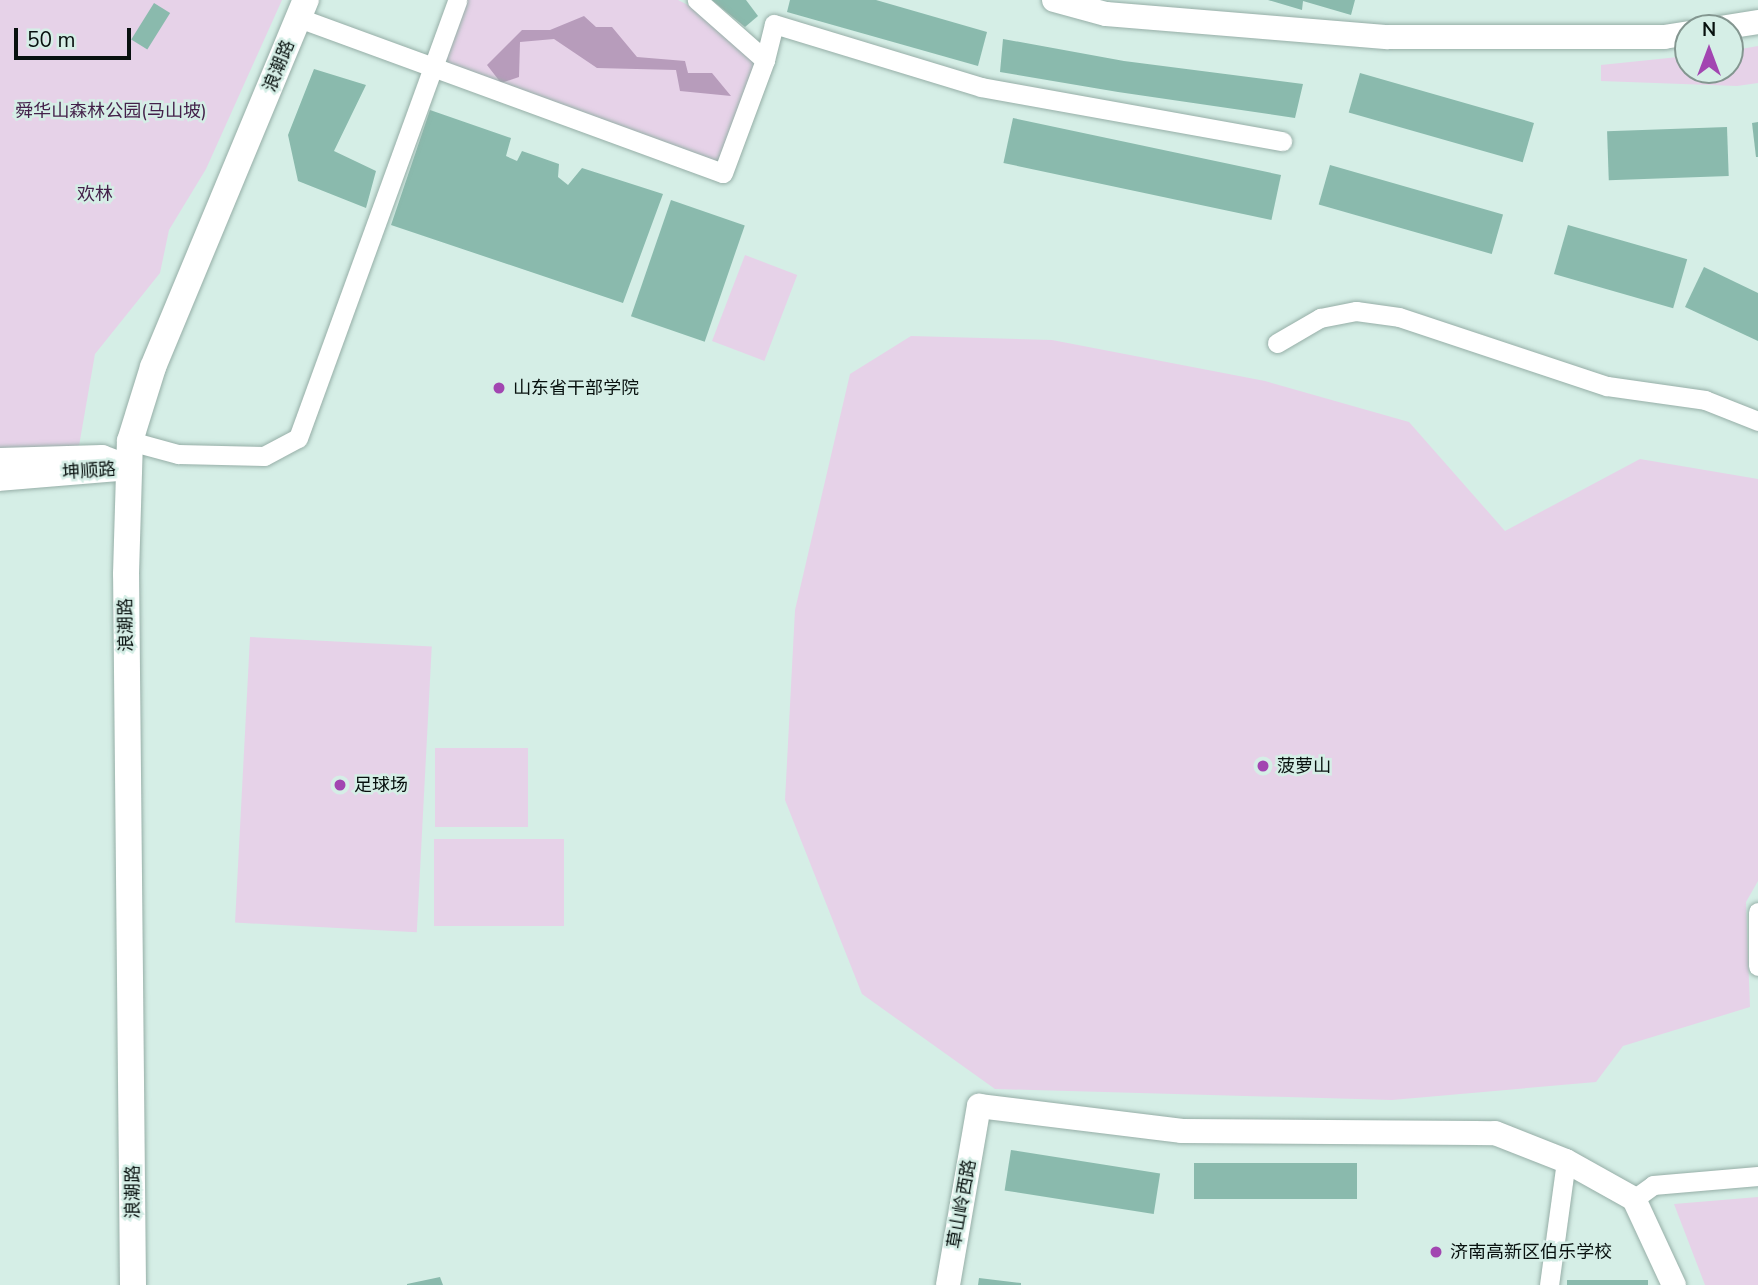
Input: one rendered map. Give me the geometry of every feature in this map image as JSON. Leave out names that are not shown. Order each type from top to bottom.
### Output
[{"type":"main road","name":"浪潮路","points":[[132,1285],[125,574],[130,441],[153,368],[302,9]]},
{"type":"street","points":[[130,441],[178,454],[264,456],[299,438],[350,306],[431,66],[457,0]]},
{"type":"street","points":[[697,0],[765,60]]},
{"type":"street","points":[[1054,0],[1106,14],[1388,37],[1674,35]]},
{"type":"street","points":[[302,9],[431,66],[723,173],[765,60],[774,24],[981,87],[1282,141]]},
{"type":"street","points":[[1277,343],[1320,318],[1356,311],[1399,317],[1607,386],[1705,400],[1758,421]]},
{"type":"street","name":"坤顺路","points":[[0,460],[102,457],[130,468]]},
{"type":"street","name":"坤顺路","points":[[0,479],[130,468]]},
{"type":"street","points":[[1758,912],[1758,966]]},
{"type":"street","name":"草山岭西路","points":[[948,1285],[979,1106],[1182,1131],[1495,1133],[1566,1161]]},
{"type":"street","points":[[1549,1285],[1566,1161],[1634,1199],[1674,1285]]},
{"type":"street","points":[[1634,1199],[1653,1185],[1758,1176]]},
{"type":"green space","name":"舜华山森林公园(马山坡)","points":[[0,0],[282,0],[206,169],[169,230],[160,273],[95,354],[79,446],[0,450]]},
{"type":"green space","points":[[466,0],[678,0],[688,5],[755,62],[718,163],[441,61]]},
{"type":"green space","points":[[1758,46],[1758,83],[1737,86],[1683,84],[1744,84],[1744,48]]},
{"type":"green space","points":[[1674,57],[1674,84],[1601,81],[1601,65]]},
{"type":"green space","points":[[745,255],[797,275],[764,361],[712,341]]},
{"type":"green space","points":[[911,336],[1052,340],[1265,381],[1409,422],[1505,531],[1640,459],[1758,479],[1758,881],[1746,902],[1750,1007],[1623,1046],[1596,1082],[1392,1100],[995,1089],[862,994],[785,800],[795,610],[850,374]]},
{"type":"green space","name":"足球场","points":[[250,637],[432,647],[417,932],[235,923]]},
{"type":"green space","points":[[435,748],[528,748],[528,827],[435,827]]},
{"type":"green space","points":[[434,839],[564,839],[564,926],[434,926]]},
{"type":"green space","points":[[1758,1197],[1758,1285],[1705,1285],[1674,1204]]},
{"type":"shaded area","points":[[584,16],[596,27],[612,27],[637,57],[685,61],[688,73],[712,73],[731,96],[680,91],[676,70],[597,68],[554,39],[520,42],[519,77],[501,83],[487,65],[522,30],[550,30]]},
{"type":"building","points":[[712,0],[746,0],[758,16],[745,27]]},
{"type":"building","points":[[790,0],[876,0],[987,32],[978,66],[787,12]]},
{"type":"building","points":[[1268,0],[1355,0],[1351,15],[1303,1],[1302,10]]},
{"type":"building","points":[[154,3],[170,13],[147,50],[131,39]]},
{"type":"building","points":[[1003,39],[1124,61],[1303,84],[1295,118],[1118,92],[1000,72]]},
{"type":"building","points":[[314,69],[366,85],[334,151],[376,171],[366,208],[298,181],[288,135]]},
{"type":"building","points":[[1360,73],[1534,123],[1523,162],[1349,112]]},
{"type":"building","points":[[430,110],[511,138],[506,156],[517,161],[522,151],[559,164],[558,177],[568,185],[582,168],[663,194],[623,303],[391,225]]},
{"type":"building","points":[[1013,118],[1281,175],[1271,220],[1003,163]]},
{"type":"building","points":[[1758,122],[1758,157],[1756,157],[1752,123]]},
{"type":"building","points":[[1727,127],[1729,176],[1609,180],[1607,131]]},
{"type":"building","points":[[1330,165],[1503,215],[1492,254],[1319,204]]},
{"type":"building","points":[[671,200],[745,225],[705,342],[631,316]]},
{"type":"building","points":[[1568,225],[1687,259],[1673,308],[1554,274]]},
{"type":"building","points":[[1704,267],[1758,293],[1758,341],[1685,307]]},
{"type":"building","points":[[1011,1150],[1160,1174],[1154,1214],[1005,1190]]},
{"type":"building","points":[[1194,1163],[1357,1163],[1357,1199],[1194,1199]]},
{"type":"building","points":[[440,1277],[443,1285],[407,1285],[407,1284]]},
{"type":"building","points":[[979,1278],[1021,1283],[1021,1285],[978,1285]]},
{"type":"building","points":[[1567,1280],[1648,1280],[1648,1285],[1567,1285]]},
{"type":"place","name":"山东省干部学院","points":[[499,388]]},
{"type":"place","name":"菠萝山","points":[[1263,766]]},
{"type":"place","name":"足球场","points":[[340,785]]},
{"type":"place","name":"济南高新区伯乐学校","points":[[1436,1252]]},
{"type":"park label","name":"欢林","points":[[95,194]]}]
